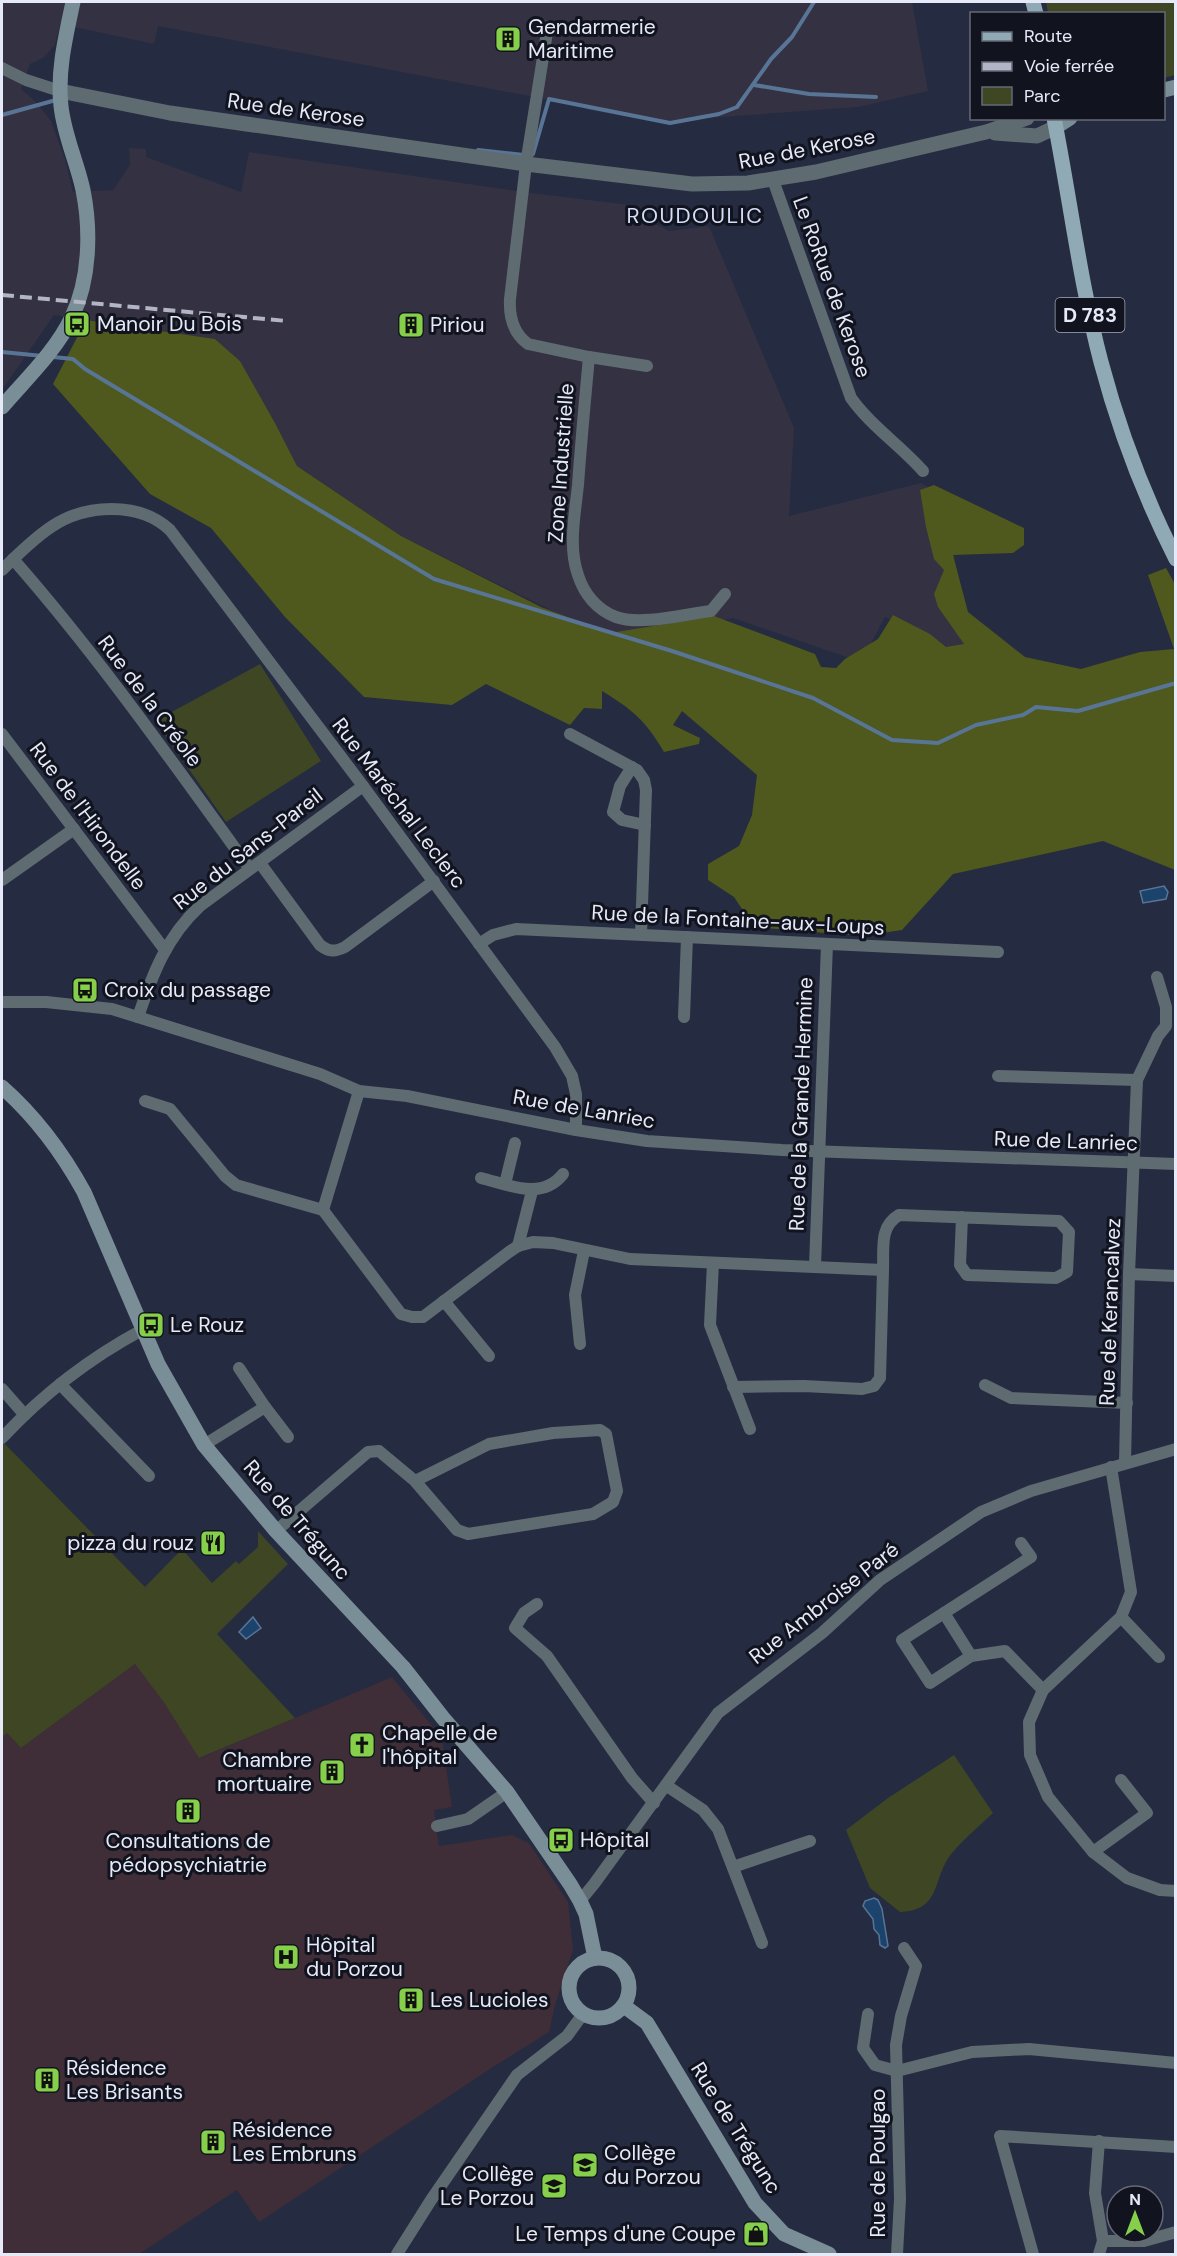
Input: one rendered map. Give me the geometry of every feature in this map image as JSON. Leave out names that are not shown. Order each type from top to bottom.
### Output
[{"type":"main road","points":[[2,407],[62,334],[72,316],[85,271],[87,235],[83,191],[64,125],[60,91],[63,54],[73,2]]},
{"type":"main road","name":"D 783","points":[[1055,123],[1074,233],[1101,361],[1135,467],[1176,559]]},
{"type":"main road","name":"Rue de Trégunc","points":[[2,1087],[41,1126],[72,1170],[84,1192],[142,1330],[179,1405],[204,1445],[276,1532],[402,1667],[507,1792],[580,1901],[586,1914],[595,1958]]},
{"type":"main road","points":[[595,1958],[608,1959],[624,1970],[630,1988],[624,2006],[607,2018],[597,2019],[583,2014],[572,2002],[569,1992],[569,1981],[573,1972],[580,1964],[595,1958]]},
{"type":"main road","name":"Rue de Trégunc","points":[[624,2006],[648,2023],[755,2203],[784,2234],[828,2254]]},
{"type":"street","points":[[526,164],[548,26]]},
{"type":"street","points":[[2,68],[26,80],[60,91]]},
{"type":"street","name":"Rue de Kerose","points":[[60,91],[170,113],[526,164],[692,184],[773,180],[986,132],[1021,120]]},
{"type":"street","name":"Rue de Kerose","points":[[986,132],[1034,136],[1055,123]]},
{"type":"street","name":"Zone Industrielle","points":[[526,164],[510,299],[511,321],[522,339],[528,344],[647,366]]},
{"type":"street","name":"Le RoRue de Kerose","points":[[773,180],[848,390],[857,406],[923,471]]},
{"type":"street","name":"Zone Industrielle","points":[[589,357],[573,538],[577,573],[583,588],[593,602],[604,611],[618,618],[638,620],[711,611],[725,594]]},
{"type":"street","name":"Rue Maréchal Leclerc","points":[[13,560],[51,527],[82,513],[133,511],[153,517],[170,530],[434,881],[555,1047],[572,1076],[576,1094],[576,1130]]},
{"type":"street","points":[[2,570],[13,560]]},
{"type":"street","name":"Rue de la Créole","points":[[13,560],[51,603],[255,866],[320,945],[329,951],[345,947],[434,881]]},
{"type":"street","name":"Rue de l'Hirondelle","points":[[2,734],[165,950]]},
{"type":"street","points":[[570,734],[632,767],[641,774],[644,780],[646,790],[641,934]]},
{"type":"street","points":[[632,767],[620,786],[614,812],[622,820],[645,825]]},
{"type":"street","name":"Rue du Sans-Pareil","points":[[138,1017],[165,950],[187,918],[363,786]]},
{"type":"street","points":[[2,880],[74,829]]},
{"type":"street","name":"Rue de la Fontaine-aux-Loups","points":[[479,944],[493,935],[516,929],[998,952]]},
{"type":"street","points":[[684,1017],[687,937]]},
{"type":"street","name":"Rue de la Grande Hermine","points":[[815,1266],[827,944]]},
{"type":"street","points":[[998,1076],[1137,1080],[1158,1036],[1171,1026],[1157,977]]},
{"type":"street","name":"Rue de Lanriec","points":[[2,1002],[46,1002],[112,1009],[320,1074],[360,1092],[407,1096],[576,1130],[647,1141],[818,1152],[1176,1164]]},
{"type":"street","name":"Rue de Kerancalvez","points":[[1125,1462],[1129,1274],[1137,1080]]},
{"type":"street","points":[[323,1210],[360,1092]]},
{"type":"street","points":[[145,1101],[170,1108],[225,1176],[236,1185],[323,1210],[400,1314],[412,1317],[423,1317],[518,1246],[533,1242],[553,1243],[630,1259],[883,1270]]},
{"type":"street","points":[[505,1184],[515,1143]]},
{"type":"street","points":[[481,1178],[532,1191],[559,1179]]},
{"type":"street","points":[[518,1246],[532,1191]]},
{"type":"street","points":[[733,1387],[804,1386],[862,1389],[874,1386],[880,1378],[885,1227],[899,1215],[962,1217],[1059,1221],[1069,1232],[1067,1272],[1056,1278],[967,1275],[960,1265],[962,1217]]},
{"type":"street","points":[[580,1344],[575,1296],[584,1251]]},
{"type":"street","points":[[713,1263],[710,1325],[750,1429]]},
{"type":"street","points":[[1129,1274],[1176,1276]]},
{"type":"street","points":[[444,1301],[489,1356]]},
{"type":"street","points":[[2,1438],[24,1414],[60,1384],[142,1330]]},
{"type":"street","points":[[239,1368],[288,1437]]},
{"type":"street","points":[[60,1384],[148,1476]]},
{"type":"street","points":[[985,1385],[1011,1398],[1127,1403]]},
{"type":"street","points":[[2,1389],[24,1414]]},
{"type":"street","points":[[204,1445],[265,1407]]},
{"type":"street","points":[[276,1532],[368,1452],[379,1451],[415,1481],[458,1530],[468,1534],[593,1514],[613,1502],[617,1491],[606,1434],[600,1430],[553,1433],[489,1444],[415,1481]]},
{"type":"street","name":"Rue Ambroise Paré","points":[[580,1901],[667,1786],[718,1713],[822,1633],[880,1580],[981,1512],[1031,1491],[1176,1449]]},
{"type":"street","points":[[1111,1467],[1131,1592],[1121,1617],[1043,1690],[1029,1722],[1030,1755],[1048,1797],[1093,1852],[1126,1878],[1160,1890],[1176,1891]]},
{"type":"street","points":[[1021,1543],[1031,1557],[902,1640],[930,1683],[971,1656],[1005,1651],[1043,1690]]},
{"type":"street","points":[[537,1604],[524,1613],[514,1628],[547,1656],[632,1778],[654,1803]]},
{"type":"street","points":[[944,1613],[971,1656]]},
{"type":"street","points":[[1121,1617],[1159,1657]]},
{"type":"street","points":[[1093,1852],[1147,1813],[1121,1780]]},
{"type":"street","points":[[667,1786],[703,1810],[718,1829],[762,1943]]},
{"type":"street","points":[[436,1826],[468,1819],[507,1792]]},
{"type":"street","points":[[733,1867],[810,1841]]},
{"type":"street","name":"Rue de Poulgao","points":[[897,2254],[900,2199],[896,2045],[901,2016],[916,1966],[904,1948]]},
{"type":"street","points":[[397,2254],[431,2200],[517,2075],[567,2036],[583,2014]]},
{"type":"street","points":[[868,2014],[864,2048],[875,2065],[897,2071],[972,2052],[1029,2049],[1176,2063]]},
{"type":"street","points":[[1033,2254],[1000,2136],[1176,2147]]},
{"type":"street","points":[[1099,2142],[1095,2193],[1103,2241],[1099,2254]]},
{"type":"street","points":[[1103,2241],[1144,2241],[1176,2232]]},
{"type":"shaded area","points":[[2,2],[912,2],[928,91],[858,107],[654,122],[566,103],[158,26],[154,44],[60,24],[55,45],[43,58],[30,64],[21,89],[36,102],[51,121],[65,159],[73,192],[113,190],[130,165],[129,148],[146,149],[146,157],[241,192],[249,152],[524,192],[638,206],[637,221],[658,225],[669,231],[709,226],[794,428],[789,516],[921,483],[946,496],[964,625],[985,649],[954,651],[885,617],[861,662],[733,618],[615,642],[401,536],[297,466],[240,361],[215,339],[54,315],[2,390]]},
{"type":"shaded area","name":"Hôpital du Porzou","points":[[135,1664],[160,1696],[200,1758],[392,1677],[442,1738],[452,1807],[434,1810],[439,1846],[512,1835],[529,1843],[568,1902],[573,1950],[555,2005],[549,2032],[259,2222],[237,2190],[139,2254],[2,2254],[2,1737],[7,1733],[21,1748]]},
{"type":"green space","points":[[1046,2],[1175,2],[1175,75],[1165,78],[1165,12],[1048,12]]},
{"type":"green space","points":[[86,320],[215,339],[240,361],[297,466],[401,536],[541,607],[610,633],[714,616],[815,654],[821,667],[836,668],[845,659],[878,639],[893,615],[930,634],[946,647],[964,644],[938,607],[934,594],[944,570],[934,559],[920,490],[934,485],[1024,528],[1024,545],[1013,553],[953,555],[968,612],[1025,657],[1081,669],[1140,652],[1174,649],[1148,575],[1166,568],[1176,586],[1175,870],[1103,841],[953,874],[902,930],[862,936],[754,927],[734,897],[708,880],[708,864],[739,846],[752,815],[757,775],[682,711],[673,725],[700,738],[699,744],[664,752],[638,717],[602,691],[602,709],[584,708],[570,725],[486,684],[452,705],[364,697],[285,617],[211,528],[150,494],[53,384]]},
{"type":"green space","points":[[260,664],[321,761],[226,822],[155,721]]},
{"type":"green space","points":[[4,1443],[145,1587],[182,1549],[212,1583],[236,1561],[239,1564],[258,1547],[258,1531],[288,1564],[217,1634],[295,1718],[199,1758],[163,1701],[135,1664],[21,1748],[7,1733],[2,1737],[2,1446]]},
{"type":"green space","points":[[954,1755],[993,1813],[952,1853],[945,1863],[930,1899],[923,1906],[914,1910],[900,1912],[870,1888],[846,1830],[888,1798]]},
{"type":"water","points":[[1164,886],[1168,892],[1166,899],[1143,903],[1140,891]]},
{"type":"water","points":[[253,1617],[261,1628],[246,1639],[239,1632]]},
{"type":"water","points":[[874,1898],[878,1900],[882,1909],[888,1946],[885,1948],[880,1945],[873,1919],[863,1906],[865,1901]]},
{"type":"waterway","points":[[533,154],[549,99],[670,123],[719,114],[737,107],[771,59],[792,37],[814,2]]},
{"type":"waterway","points":[[754,85],[809,94],[876,97]]},
{"type":"waterway","points":[[2,115],[56,100]]},
{"type":"waterway","points":[[478,150],[524,155]]},
{"type":"waterway","points":[[2,352],[43,356]]},
{"type":"waterway","points":[[53,357],[73,359],[85,369],[434,579],[672,651],[813,698],[892,740],[938,743],[976,725],[1023,715],[1036,707],[1078,711],[1176,683]]},
{"type":"railway","points":[[2,295],[287,321]]},
{"type":"place","name":"Gendarmerie Maritime","points":[[508,39]]},
{"type":"place","name":"Manoir Du Bois","points":[[77,324]]},
{"type":"place","name":"Piriou","points":[[411,325]]},
{"type":"place","name":"Croix du passage","points":[[85,990]]},
{"type":"place","name":"Le Rouz","points":[[151,1325]]},
{"type":"place","name":"pizza du rouz","points":[[213,1543]]},
{"type":"place","name":"Chapelle de l'hôpital","points":[[362,1745]]},
{"type":"place","name":"Chambre mortuaire","points":[[332,1772]]},
{"type":"place","name":"Consultations de pédopsychiatrie","points":[[188,1811]]},
{"type":"place","name":"Hôpital","points":[[561,1840]]},
{"type":"place","name":"Hôpital du Porzou","points":[[286,1957]]},
{"type":"place","name":"Les Lucioles","points":[[411,2000]]},
{"type":"place","name":"Résidence Les Brisants","points":[[47,2080]]},
{"type":"place","name":"Résidence Les Embruns","points":[[213,2142]]},
{"type":"place","name":"Collège du Porzou","points":[[585,2165]]},
{"type":"place","name":"Collège Le Porzou","points":[[554,2186]]},
{"type":"place","name":"Le Temps d'une Coupe","points":[[756,2234]]},
{"type":"district","name":"ROUDOULIC","points":[[695,215]]}]
